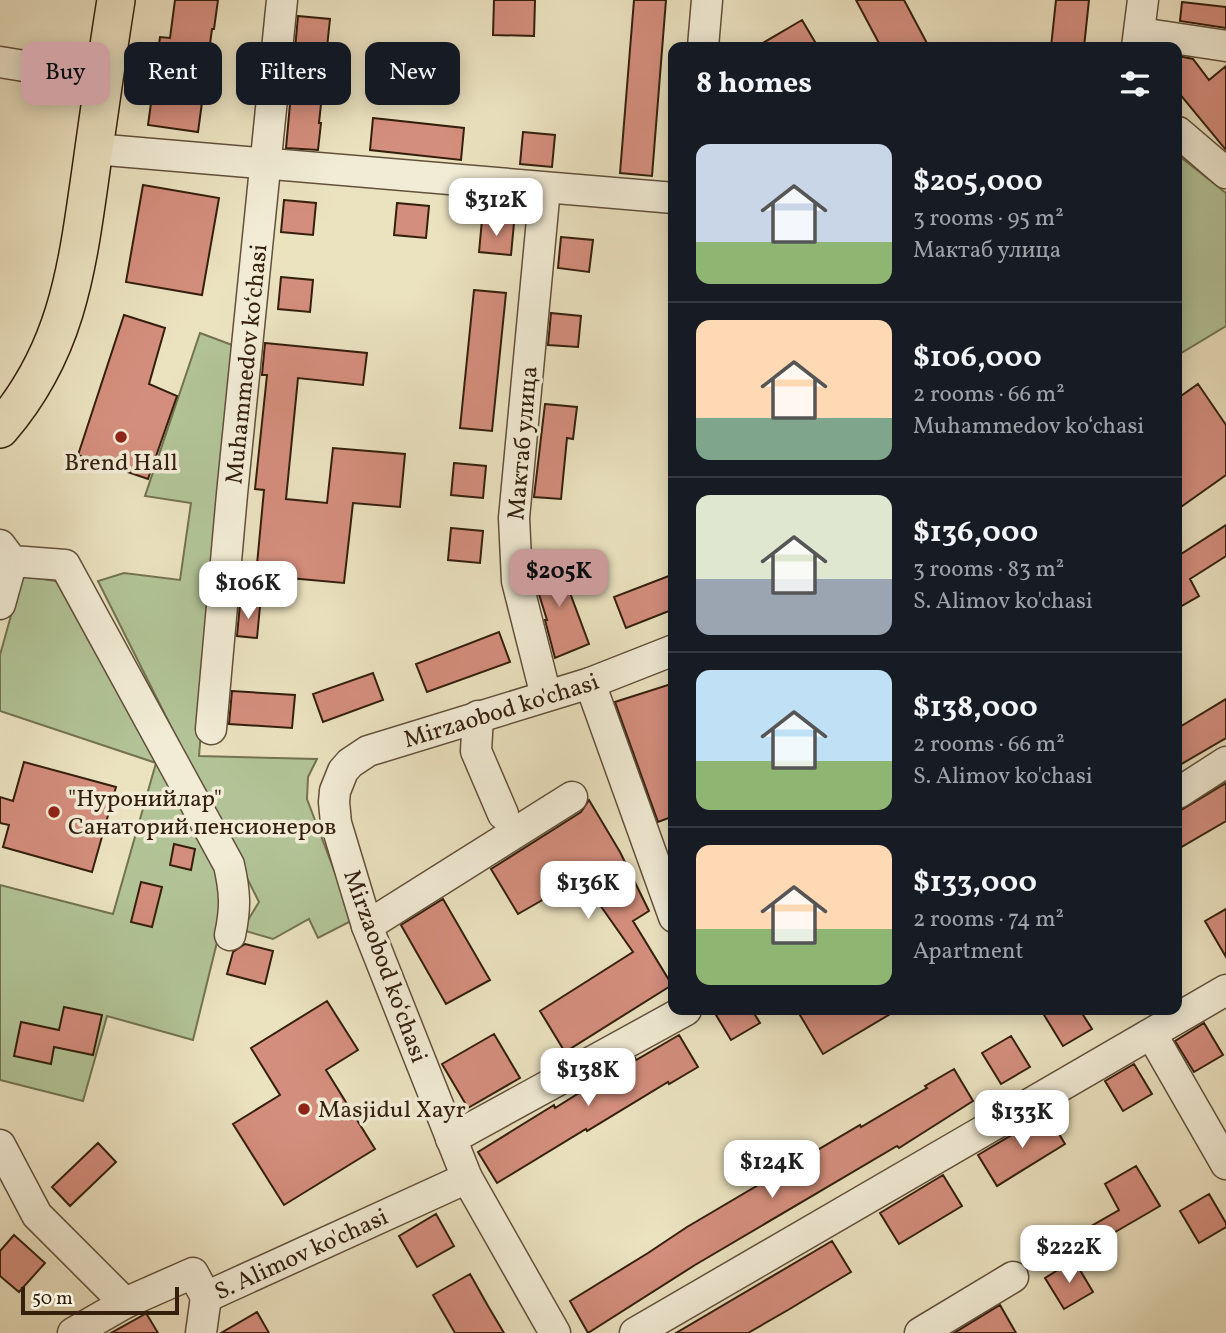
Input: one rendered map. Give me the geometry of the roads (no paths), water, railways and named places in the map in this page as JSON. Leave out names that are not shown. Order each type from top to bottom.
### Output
[{"type":"main road","points":[[110,42],[116,0]]},
{"type":"main road","points":[[0,429],[32,385],[60,331],[75,272],[100,105]]},
{"type":"street","name":"Muhammedov koʻchasi","points":[[211,729],[282,0]]},
{"type":"street","points":[[704,42],[708,0]]},
{"type":"street","points":[[1143,0],[1138,40],[1167,42]]},
{"type":"street","points":[[1182,43],[1226,46]]},
{"type":"street","points":[[0,62],[21,65]]},
{"type":"street","points":[[1182,135],[1226,173]]},
{"type":"street","points":[[94,149],[668,198]]},
{"type":"street","name":"Мактаб улица","points":[[545,188],[514,518],[517,581],[546,696]]},
{"type":"street","points":[[0,604],[6,553],[65,565],[229,865],[235,893],[235,912],[230,935]]},
{"type":"street","name":"Mirzaobod ko'chasi","points":[[338,781],[350,763],[368,751],[590,683],[668,652]]},
{"type":"street","points":[[590,683],[668,901]]},
{"type":"street","points":[[478,716],[476,751],[503,814]]},
{"type":"street","points":[[1182,790],[1226,762]]},
{"type":"street","name":"Mirzaobod koʻchasi","points":[[338,781],[334,802],[336,823],[367,926],[467,1178],[555,1333]]},
{"type":"street","points":[[367,926],[572,797]]},
{"type":"street","points":[[635,1333],[1226,990]]},
{"type":"street","points":[[451,1139],[677,1015]]},
{"type":"street","points":[[1152,1035],[1226,1164]]},
{"type":"street","points":[[0,1145],[37,1215],[125,1303]]},
{"type":"street","name":"S. Alimov ko'chasi","points":[[73,1333],[125,1303],[193,1273],[206,1297],[467,1178]]},
{"type":"street","points":[[920,1333],[1013,1277]]},
{"type":"street","points":[[201,1333],[206,1297]]},
{"type":"place","name":"Brend Hall","points":[[121,437]]},
{"type":"place","name":"\"Нуронийлар\" Санаторий пенсионеров","points":[[54,812]]},
{"type":"place","name":"Masjidul Xayr","points":[[304,1109]]}]
